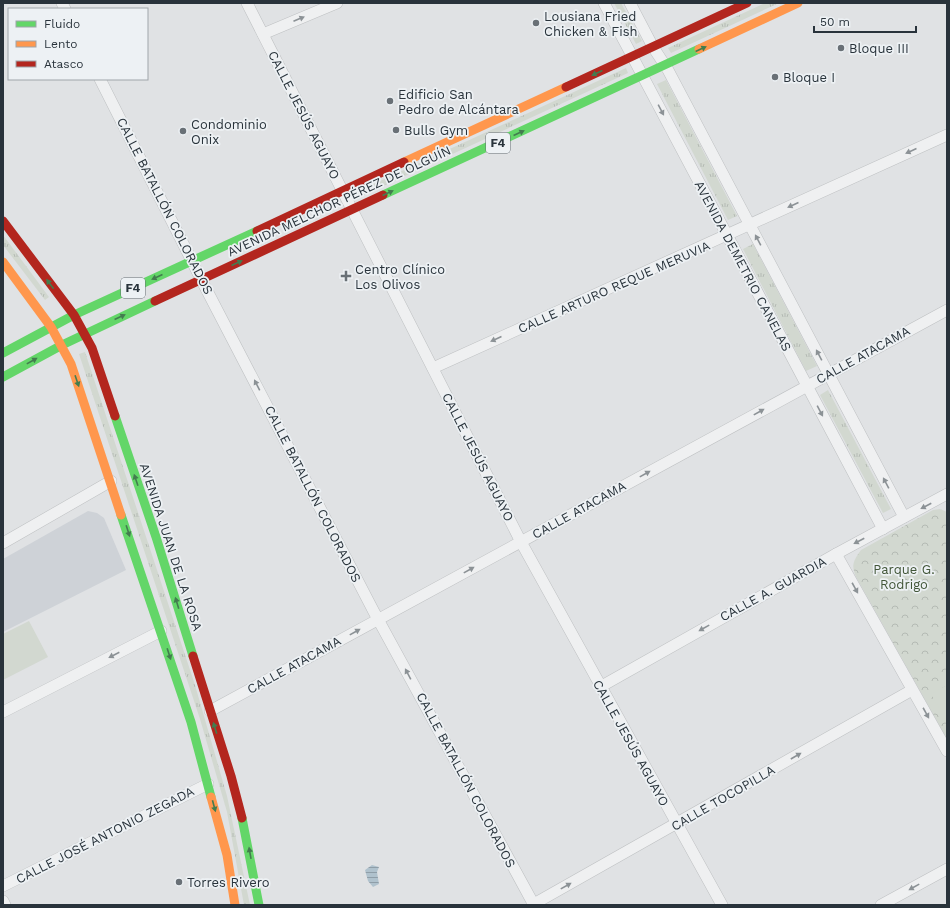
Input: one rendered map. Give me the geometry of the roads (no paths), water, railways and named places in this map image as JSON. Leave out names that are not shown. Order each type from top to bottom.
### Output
[{"type":"main road","name":"AVENIDA MELCHOR PÉREZ DE OLGUÍN","points":[[3,353],[74,315],[193,262],[343,190],[747,3]]},
{"type":"main road","name":"AVENIDA MELCHOR PÉREZ DE OLGUÍN","points":[[3,377],[62,345],[201,279],[643,76],[798,3]]},
{"type":"main road","name":"AVENIDA JUAN DE LA ROSA","points":[[3,221],[74,315],[92,348],[156,538],[231,776],[248,842],[259,905]]},
{"type":"main road","points":[[3,262],[51,327],[71,364],[112,481],[191,722],[227,855],[235,905]]},
{"type":"street","name":"CALLE JESÚS AGUAYO","points":[[247,3],[521,542],[722,905]]},
{"type":"street","points":[[263,34],[337,3]]},
{"type":"street","name":"AVENIDA DEMETRIO CANELAS","points":[[604,3],[883,529]]},
{"type":"street","name":"AVENIDA DEMETRIO CANELAS","points":[[630,3],[653,46],[666,65],[904,517]]},
{"type":"street","name":"CALLE BATALLÓN COLORADOS","points":[[101,80],[201,279],[378,619],[533,905]]},
{"type":"street","name":"CALLE ARTURO REQUE MERUVIA","points":[[433,368],[728,236],[750,224],[947,135]]},
{"type":"street","name":"CALLE ATACAMA","points":[[210,711],[947,310]]},
{"type":"street","points":[[3,543],[112,481]]},
{"type":"street","name":"CALLE A. GUARDIA","points":[[600,687],[836,554],[947,494]]},
{"type":"street","points":[[836,554],[947,751]]},
{"type":"street","points":[[3,712],[161,631]]},
{"type":"street","name":"CALLE TOCOPILLA","points":[[533,905],[912,690]]},
{"type":"street","name":"CALLE JOSÉ ANTONIO ZEGADA","points":[[3,886],[208,784]]},
{"type":"street","points":[[881,905],[947,869]]},
{"type":"street","points":[[3,901],[5,905]]},
{"type":"water","points":[[372,865],[379,867],[377,872],[379,884],[373,887],[368,881],[365,870]]},
{"type":"place","name":"Lousiana Fried Chicken & Fish","points":[[536,23]]},
{"type":"place","name":"Bloque III","points":[[841,48]]},
{"type":"place","name":"Bloque I","points":[[775,77]]},
{"type":"place","name":"Edificio San Pedro de Alcántara","points":[[390,101]]},
{"type":"place","name":"Bulls Gym","points":[[396,130]]},
{"type":"place","name":"Condominio Onix","points":[[183,131]]},
{"type":"place","name":"Centro Clínico Los Olivos","points":[[346,276]]},
{"type":"place","name":"Torres Rivero","points":[[179,882]]},
{"type":"park label","name":"Parque G. Rodrigo","points":[[904,576]]}]
